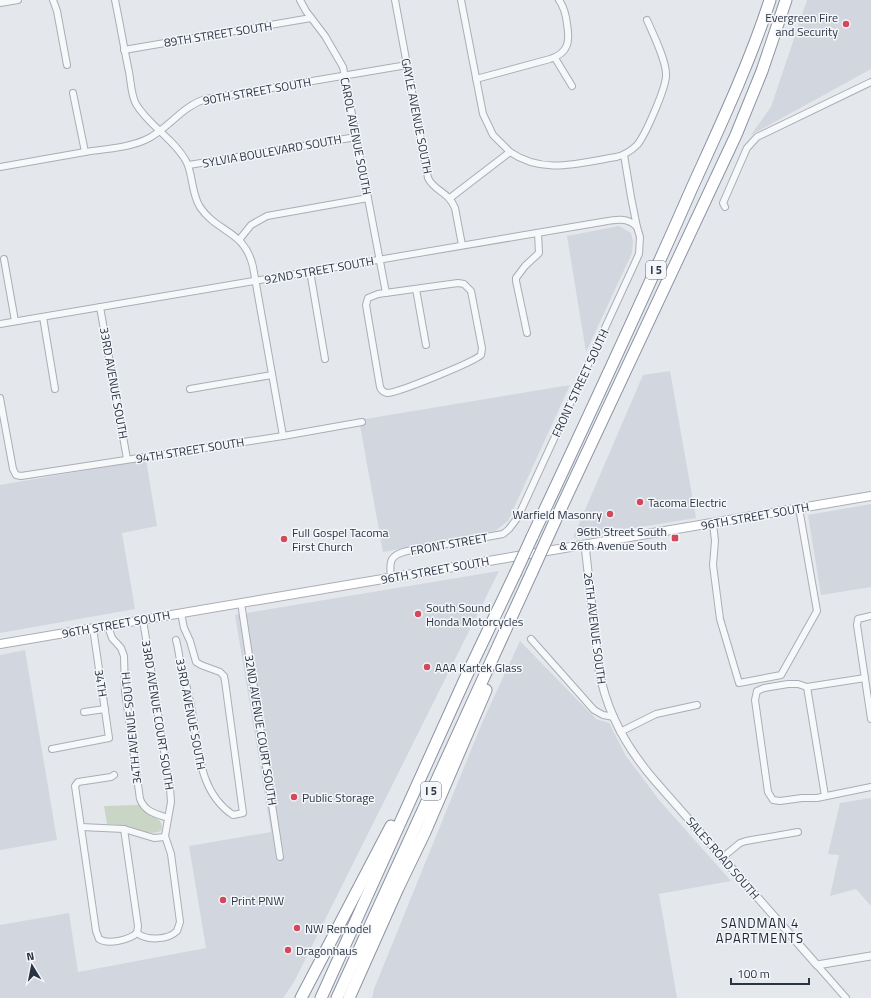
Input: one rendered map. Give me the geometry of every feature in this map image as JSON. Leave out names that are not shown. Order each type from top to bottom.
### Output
[{"type":"highway","name":"I 5","points":[[321,998],[465,679],[662,256],[723,118],[759,32],[770,0]]},
{"type":"highway","name":"I 5","points":[[336,998],[555,521],[736,135],[762,71],[787,0]]},
{"type":"highway","points":[[349,998],[380,927],[425,832],[486,689],[526,585]]},
{"type":"highway","points":[[301,998],[360,888],[465,679]]},
{"type":"highway","points":[[356,998],[380,927]]},
{"type":"main road","name":"96TH STREET SOUTH","points":[[0,644],[871,496]]},
{"type":"street","points":[[0,3],[18,0]]},
{"type":"street","points":[[53,0],[57,11],[67,65]]},
{"type":"street","points":[[115,0],[136,103],[159,131],[180,152],[188,165],[193,189],[200,207],[209,218],[239,240],[249,254],[283,436]]},
{"type":"street","name":"CAROL AVENUE SOUTH","points":[[300,0],[311,18],[325,36],[343,68],[378,259],[386,293]]},
{"type":"street","name":"GAYLE AVENUE SOUTH","points":[[395,0],[428,178],[433,186],[450,198]]},
{"type":"street","points":[[461,0],[481,108],[487,125],[497,140],[510,152],[526,161],[550,166],[563,166],[624,155],[634,148],[641,139],[663,91],[666,81],[665,65],[647,20]]},
{"type":"street","points":[[476,79],[555,58],[564,51],[569,36],[566,14],[559,0]]},
{"type":"street","name":"89TH STREET SOUTH","points":[[124,50],[311,18]]},
{"type":"street","points":[[555,58],[572,86]]},
{"type":"street","name":"90TH STREET SOUTH","points":[[0,167],[119,147],[143,141],[151,138],[187,108],[199,101],[407,65]]},
{"type":"street","points":[[725,207],[723,203],[747,148],[757,137],[871,82]]},
{"type":"street","points":[[73,93],[85,152]]},
{"type":"street","name":"SYLVIA BOULEVARD SOUTH","points":[[188,165],[356,137]]},
{"type":"street","points":[[462,245],[455,208],[450,198],[510,152]]},
{"type":"street","name":"FRONT STREET SOUTH","points":[[503,534],[518,517],[640,250],[639,233],[636,227],[624,155]]},
{"type":"street","points":[[239,240],[251,225],[267,216],[368,198]]},
{"type":"street","name":"92ND STREET SOUTH","points":[[0,324],[378,259],[619,220],[628,221],[636,227]]},
{"type":"street","points":[[527,333],[516,281],[519,273],[539,253],[538,233]]},
{"type":"street","points":[[4,259],[15,321]]},
{"type":"street","points":[[310,271],[325,359]]},
{"type":"street","points":[[458,283],[464,284],[471,291],[482,348],[481,355],[462,365],[402,389],[388,393],[384,392],[380,387],[366,306],[368,298],[378,294],[416,290],[458,283]]},
{"type":"street","points":[[416,290],[426,345]]},
{"type":"street","name":"33RD AVENUE SOUTH","points":[[100,307],[127,459]]},
{"type":"street","points":[[43,317],[55,389]]},
{"type":"street","points":[[190,390],[272,375]]},
{"type":"street","name":"94TH STREET SOUTH","points":[[0,398],[13,469],[18,475],[26,476],[127,459],[283,436],[362,422]]},
{"type":"street","points":[[713,523],[715,534],[713,565],[720,619],[739,682],[781,675],[817,611],[799,508]]},
{"type":"street","name":"FRONT STREET","points":[[391,578],[391,560],[400,553],[503,534]]},
{"type":"street","name":"26TH AVENUE SOUTH","points":[[585,545],[601,678],[605,697],[620,732],[647,772]]},
{"type":"street","name":"32ND AVENUE COURT SOUTH","points":[[241,603],[280,858]]},
{"type":"street","name":"33RD AVENUE SOUTH","points":[[176,640],[190,703],[202,773],[213,794],[224,810],[233,815],[243,813],[226,681],[220,672],[196,662],[184,628],[181,613]]},
{"type":"street","points":[[871,616],[858,619],[857,625],[871,719]]},
{"type":"street","name":"33RD AVENUE COURT SOUTH","points":[[137,933],[146,938],[159,938],[172,935],[178,929],[180,922],[170,853],[165,837],[171,800],[170,788],[142,620]]},
{"type":"street","name":"34TH AVENUE SOUTH","points":[[108,626],[112,638],[121,648],[124,656],[125,690],[140,800],[143,806],[148,810],[168,818]]},
{"type":"street","name":"34TH","points":[[52,749],[109,738],[93,628]]},
{"type":"street","points":[[531,639],[594,710],[603,715],[614,717]]},
{"type":"street","points":[[864,678],[807,687],[798,684],[788,684],[764,688],[756,692],[755,700],[768,792],[773,800],[780,801],[810,798],[871,787]]},
{"type":"street","points":[[807,687],[824,796]]},
{"type":"street","points":[[620,732],[656,714],[697,706]]},
{"type":"street","points":[[84,712],[105,709]]},
{"type":"street","name":"SALES ROAD SOUTH","points":[[647,772],[846,998]]},
{"type":"street","points":[[114,775],[78,782],[75,788],[96,930],[100,940],[104,942],[113,942],[131,937],[137,933],[138,927],[124,829]]},
{"type":"street","points":[[81,827],[124,829],[154,838],[165,837]]},
{"type":"street","points":[[723,858],[740,843],[798,832]]},
{"type":"street","points":[[817,965],[871,956]]},
{"type":"shaded area","points":[[807,0],[871,0],[871,69],[751,135],[771,107]]},
{"type":"shaded area","points":[[619,226],[631,233],[633,241],[632,253],[586,352],[567,236]]},
{"type":"shaded area","points":[[670,371],[696,518],[573,538],[643,375]]},
{"type":"shaded area","points":[[570,385],[508,521],[495,531],[383,552],[359,420]]},
{"type":"shaded area","points":[[146,460],[157,526],[122,533],[135,609],[0,633],[0,485]]},
{"type":"shaded area","points":[[871,504],[871,587],[821,595],[808,515]]},
{"type":"shaded area","points":[[499,571],[294,982],[283,998],[0,998],[0,925],[69,913],[78,972],[206,948],[189,846],[271,832],[235,615]]},
{"type":"shaded area","points":[[520,641],[596,719],[609,723],[626,756],[659,800],[731,881],[659,894],[677,998],[372,998],[374,989],[482,723]]},
{"type":"shaded area","points":[[25,650],[57,840],[0,850],[0,655]]},
{"type":"shaded area","points":[[871,798],[871,906],[856,889],[830,896],[839,855],[828,854],[840,803]]},
{"type":"green space","points":[[139,805],[160,821],[162,826],[161,831],[152,833],[126,826],[107,824],[104,806]]},
{"type":"place","name":"Evergreen Fire and Security","points":[[846,24]]},
{"type":"place","name":"Tacoma Electric","points":[[640,502]]},
{"type":"place","name":"Warfield Masonry","points":[[610,514]]},
{"type":"place","name":"96th Street South & 26th Avenue South","points":[[675,538]]},
{"type":"place","name":"Full Gospel Tacoma First Church","points":[[284,539]]},
{"type":"place","name":"South Sound Honda Motorcycles","points":[[418,614]]},
{"type":"place","name":"AAA Kartek Glass","points":[[427,667]]},
{"type":"place","name":"Public Storage","points":[[294,797]]},
{"type":"place","name":"Print PNW","points":[[223,900]]},
{"type":"place","name":"NW Remodel","points":[[297,928]]},
{"type":"place","name":"Dragonhaus","points":[[288,950]]},
{"type":"district","name":"SANDMAN 4 APARTMENTS","points":[[760,930]]}]
